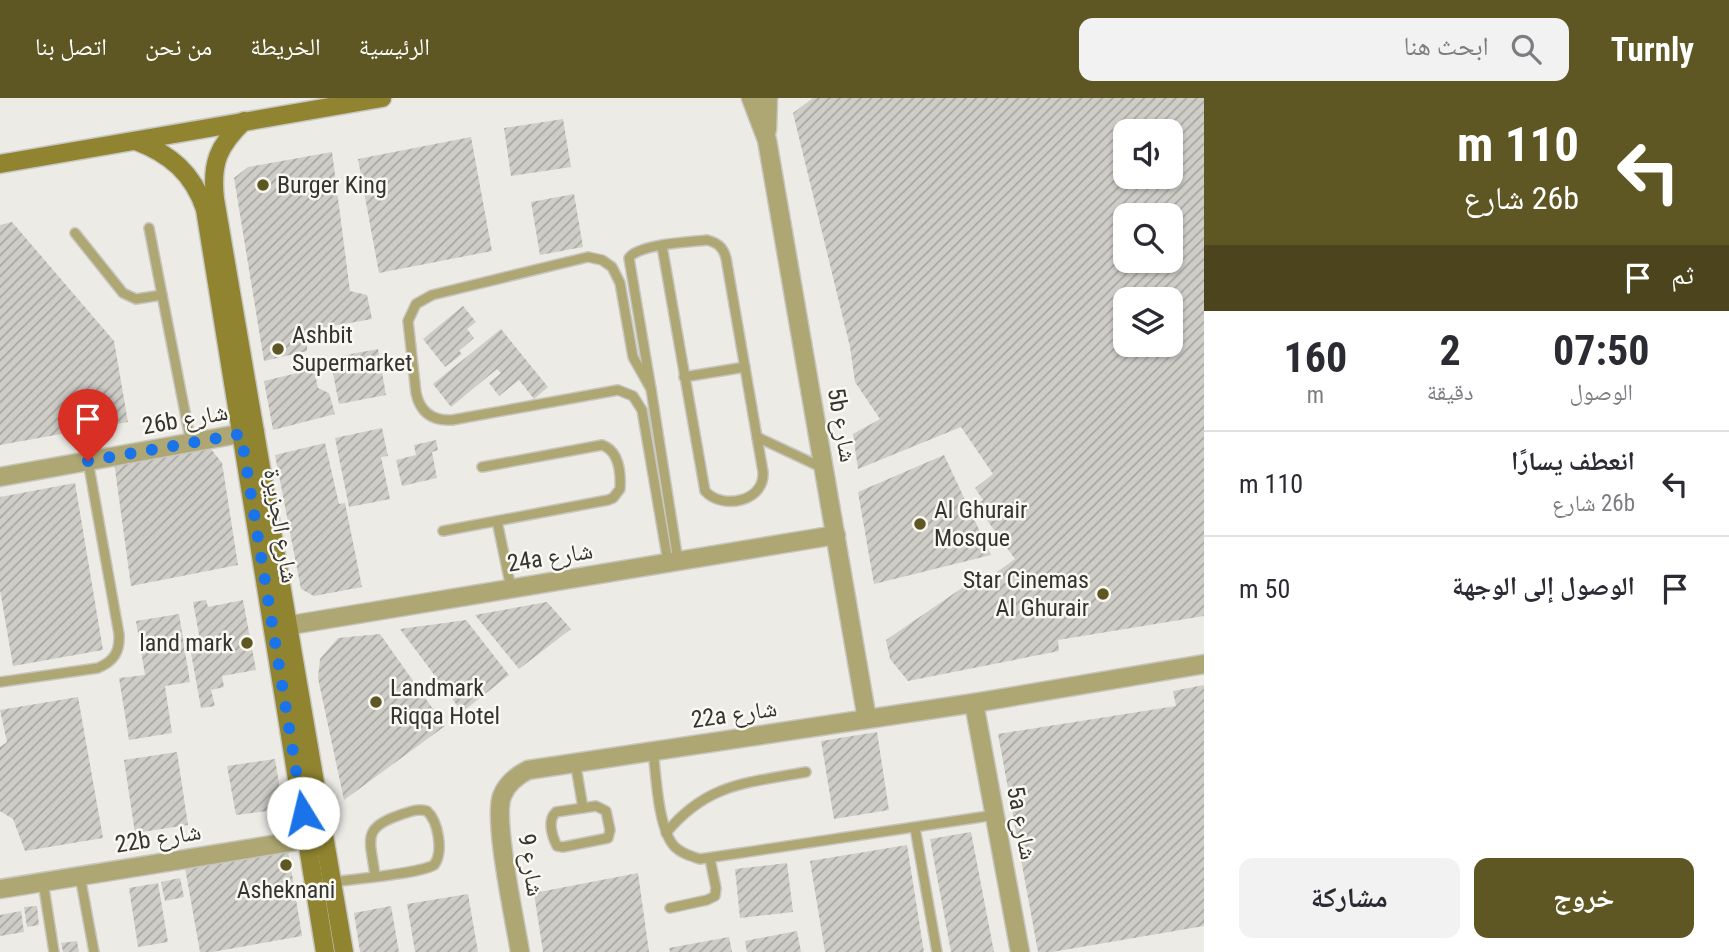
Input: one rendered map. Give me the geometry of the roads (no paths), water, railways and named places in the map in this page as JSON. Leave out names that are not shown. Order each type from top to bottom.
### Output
[{"type":"street","points":[[0,164],[382,98]]},
{"type":"street","name":"5b شارع","points":[[751,98],[767,140],[867,719]]},
{"type":"street","name":"5b شارع","points":[[767,140],[768,98]]},
{"type":"street","name":"شارع الجزيرة","points":[[244,121],[227,138],[217,156],[213,177],[248,433],[315,838],[325,952]]},
{"type":"street","name":"شارع الجزيرة","points":[[136,141],[157,149],[176,161],[191,178],[201,198],[248,433]]},
{"type":"street","name":"26b شارع","points":[[0,477],[248,433]]},
{"type":"street","name":"24a شارع","points":[[280,627],[836,535]]},
{"type":"street","name":"22a شارع","points":[[506,786],[516,776],[528,770],[575,761],[974,703],[1204,664]]},
{"type":"street","name":"5a شارع","points":[[974,703],[1020,952]]},
{"type":"street","name":"شارع 9","points":[[506,786],[499,811],[520,952]]},
{"type":"street","name":"شارع الجزيرة","points":[[315,838],[332,882],[344,952]]},
{"type":"street","name":"22b شارع","points":[[0,889],[315,838]]},
{"type":"lane","points":[[149,228],[191,443]]},
{"type":"lane","points":[[75,233],[123,293],[136,299],[162,295]]},
{"type":"lane","points":[[662,246],[705,491],[710,498],[718,501],[754,495],[764,481],[764,472],[724,251],[707,240],[662,246],[636,251],[629,261],[646,348],[673,562]]},
{"type":"lane","points":[[651,389],[633,357],[617,275],[612,267],[602,260],[588,257],[432,295],[416,304],[411,312],[408,330],[416,393],[418,403],[432,417],[452,420],[618,390],[633,396],[642,410],[673,562]]},
{"type":"lane","points":[[684,377],[745,367]]},
{"type":"lane","points":[[757,437],[825,468]]},
{"type":"lane","points":[[443,531],[613,498],[620,489],[616,457],[608,447],[595,445],[482,467]]},
{"type":"lane","points":[[0,682],[98,668],[116,656],[118,634],[88,461]]},
{"type":"lane","points":[[497,521],[511,588]]},
{"type":"lane","points":[[653,750],[666,833],[674,846],[685,855],[700,859],[995,815]]},
{"type":"lane","points":[[575,761],[583,808]]},
{"type":"lane","points":[[666,833],[692,806],[708,796],[743,783],[806,772]]},
{"type":"lane","points":[[583,808],[603,808],[610,830],[608,838],[557,846],[551,823],[553,815],[556,812],[583,808]]},
{"type":"lane","points":[[332,882],[375,876],[423,869],[434,865],[440,854],[433,821],[427,811],[417,810],[382,821],[373,830],[371,842],[375,876]]},
{"type":"lane","points":[[915,828],[937,952]]},
{"type":"lane","points":[[670,908],[715,896],[710,859]]},
{"type":"lane","points":[[80,876],[94,952]]},
{"type":"lane","points":[[43,882],[54,952]]},
{"type":"place","name":"Burger King","points":[[263,185]]},
{"type":"place","name":"Ashbit Supermarket","points":[[278,349]]},
{"type":"place","name":"Al Ghurair Mosque","points":[[920,524]]},
{"type":"place","name":"Star Cinemas Al Ghurair","points":[[1103,594]]},
{"type":"place","name":"land mark","points":[[247,643]]},
{"type":"place","name":"Landmark Riqqa Hotel","points":[[376,702]]},
{"type":"place","name":"Asheknani","points":[[286,865]]}]
